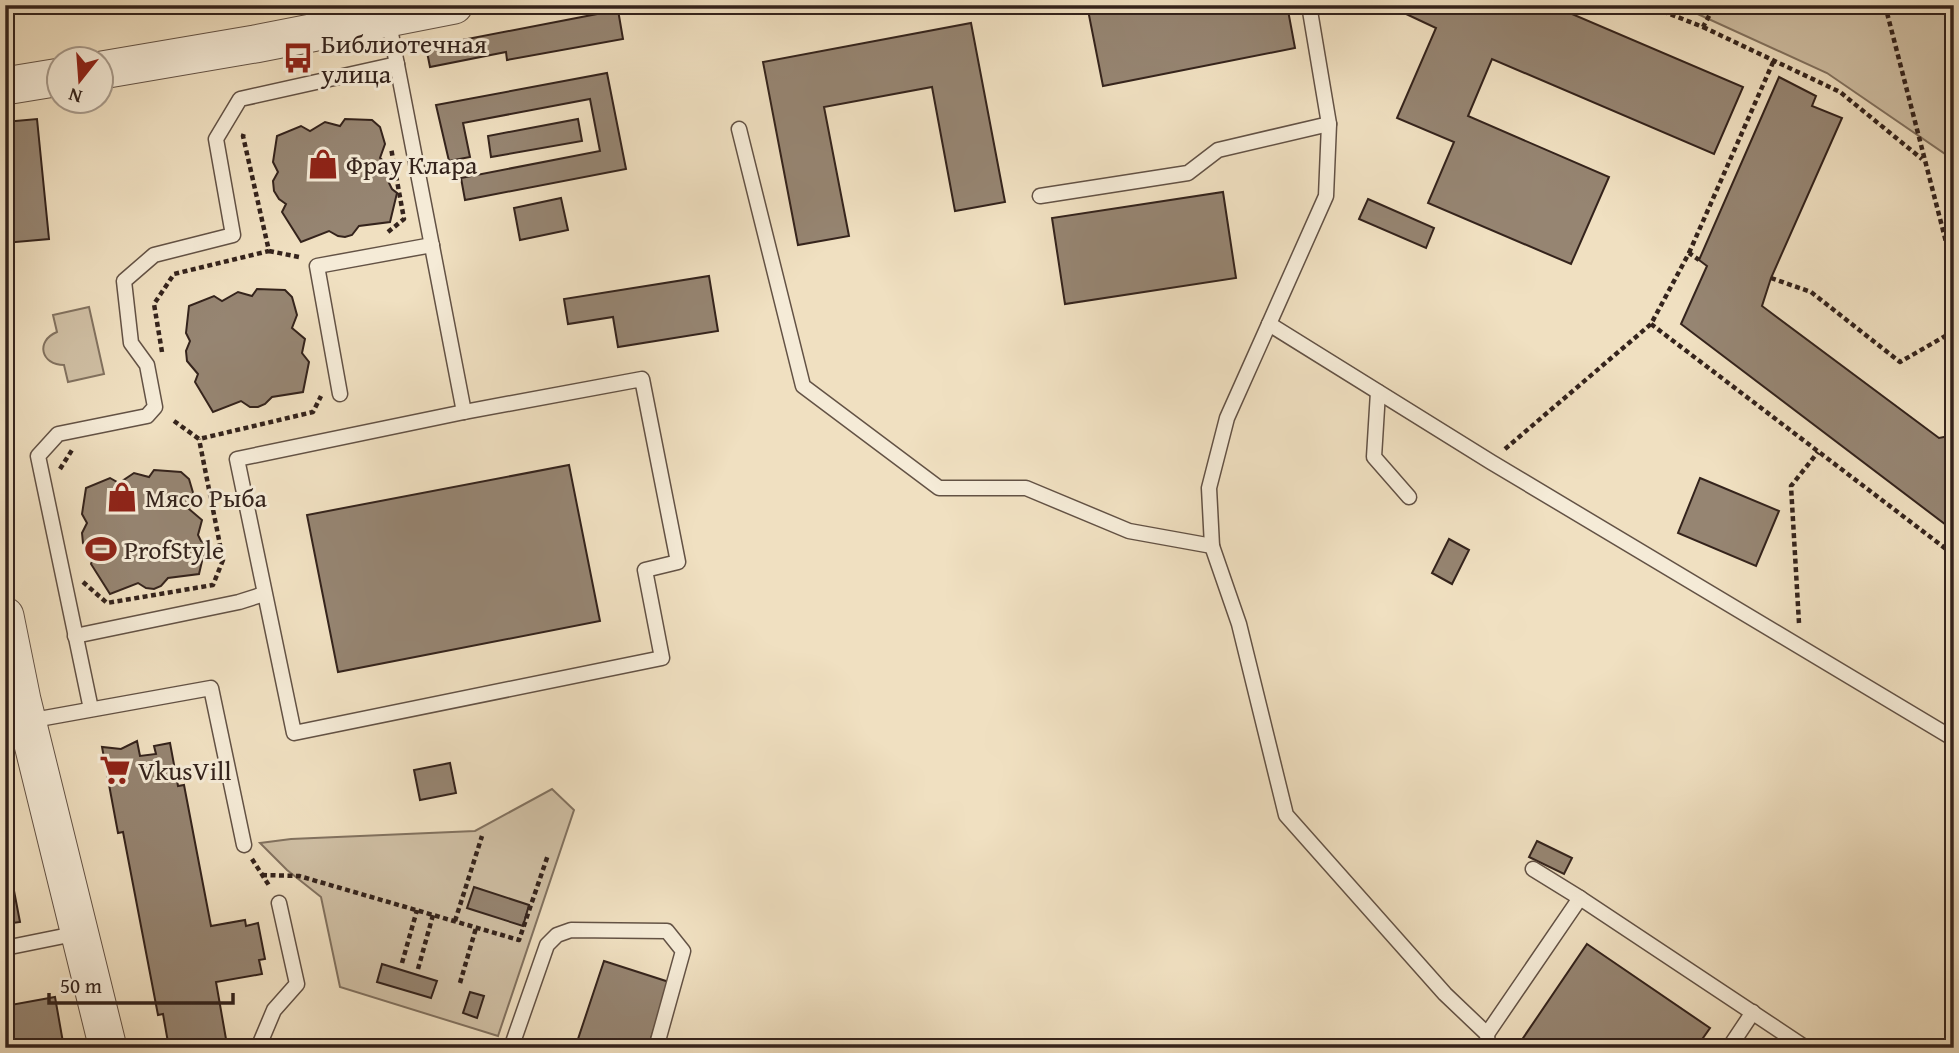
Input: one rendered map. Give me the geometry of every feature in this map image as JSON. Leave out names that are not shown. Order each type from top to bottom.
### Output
[{"type":"street","points":[[116,67],[326,17],[388,18],[454,5]]},
{"type":"street","points":[[5,86],[46,79]]},
{"type":"street","points":[[5,615],[28,721],[108,1048]]},
{"type":"lane","points":[[1309,5],[1329,124],[1326,196],[1227,418],[1209,488],[1212,547],[1239,624],[1286,815],[1488,1041],[1580,898]]},
{"type":"lane","points":[[388,18],[464,412]]},
{"type":"lane","points":[[91,709],[38,456],[58,434],[147,416],[155,407],[147,365],[131,343],[124,281],[154,255],[233,235],[216,139],[240,99],[397,64]]},
{"type":"lane","points":[[1040,196],[1188,173],[1219,150],[1329,124]]},
{"type":"lane","points":[[739,129],[803,386],[939,488],[1026,488],[1129,531],[1212,547]]},
{"type":"lane","points":[[340,394],[317,266],[432,245]]},
{"type":"lane","points":[[1269,324],[1491,462],[1954,739]]},
{"type":"lane","points":[[642,379],[678,562],[645,570],[663,659],[293,733],[237,459],[464,412],[642,379]]},
{"type":"lane","points":[[1378,392],[1374,457],[1409,497]]},
{"type":"lane","points":[[75,636],[239,602],[264,594]]},
{"type":"lane","points":[[28,721],[212,688],[244,845]]},
{"type":"lane","points":[[1533,869],[1806,1048]]},
{"type":"lane","points":[[258,1048],[274,1010],[296,984],[279,903]]},
{"type":"lane","points":[[511,1048],[547,945],[557,935],[571,930],[667,931],[683,951],[656,1048]]},
{"type":"lane","points":[[5,948],[80,932]]},
{"type":"lane","points":[[1729,1048],[1753,1012]]},
{"type":"path","points":[[1647,5],[1703,27],[1840,92],[1923,159]]},
{"type":"path","points":[[1703,27],[1715,5]]},
{"type":"path","points":[[1885,5],[1954,273]]},
{"type":"path","points":[[1491,462],[1651,324],[1689,253],[1774,60]]},
{"type":"path","points":[[249,125],[243,136],[269,251]]},
{"type":"path","points":[[384,236],[404,219]]},
{"type":"path","points":[[163,356],[154,304],[174,274],[269,251],[299,257],[307,249]]},
{"type":"path","points":[[1689,253],[1699,260]]},
{"type":"path","points":[[1771,278],[1811,292],[1900,362],[1954,331]]},
{"type":"path","points":[[1651,324],[1954,555]]},
{"type":"path","points":[[199,439],[313,411],[322,394]]},
{"type":"path","points":[[83,582],[107,603],[213,585],[223,560],[199,439],[174,421],[172,408]]},
{"type":"path","points":[[162,425],[174,421]]},
{"type":"path","points":[[56,474],[73,449]]},
{"type":"path","points":[[1800,647],[1791,486],[1818,452]]},
{"type":"path","points":[[455,921],[482,836]]},
{"type":"path","points":[[244,845],[279,903]]},
{"type":"path","points":[[262,875],[299,876],[519,940],[548,855]]},
{"type":"path","points":[[402,963],[417,911]]},
{"type":"path","points":[[418,969],[433,915]]},
{"type":"path","points":[[460,983],[476,928]]},
{"type":"shaded area","points":[[1678,5],[1954,5],[1954,160],[1827,73]]},
{"type":"shaded area","points":[[89,307],[104,374],[68,382],[64,365],[50,361],[43,346],[50,336],[57,332],[53,315]]},
{"type":"shaded area","points":[[552,789],[574,810],[498,1036],[340,987],[321,897],[287,870],[260,843],[291,839],[475,831]]},
{"type":"building","points":[[1087,5],[1287,5],[1295,48],[1103,86]]},
{"type":"building","points":[[1387,5],[1551,5],[1743,87],[1714,154],[1492,59],[1468,116],[1609,177],[1571,264],[1428,203],[1454,142],[1397,118],[1436,28]]},
{"type":"building","points":[[618,10],[623,39],[507,60],[506,52],[430,67],[426,47]]},
{"type":"building","points":[[971,23],[1005,202],[955,211],[932,87],[824,107],[849,236],[798,245],[763,62]]},
{"type":"building","points":[[607,73],[626,169],[465,200],[461,178],[600,151],[590,99],[463,123],[470,157],[449,161],[436,105]]},
{"type":"building","points":[[1779,77],[1816,96],[1812,106],[1842,118],[1771,278],[1762,306],[1939,438],[1954,435],[1954,531],[1681,324],[1707,266],[1699,260]]},
{"type":"building","points":[[37,119],[49,239],[5,243],[5,122]]},
{"type":"building","points":[[345,119],[372,120],[380,127],[385,144],[380,158],[393,169],[389,183],[397,193],[390,222],[359,226],[352,235],[345,237],[329,231],[301,242],[282,212],[286,204],[274,191],[273,181],[278,172],[273,162],[277,136],[301,126],[310,131],[325,122],[340,126]]},
{"type":"building","points":[[578,119],[582,141],[491,157],[488,136]]},
{"type":"building","points":[[1223,192],[1236,278],[1065,304],[1052,218]]},
{"type":"building","points":[[561,198],[568,230],[520,240],[514,208]]},
{"type":"building","points":[[1368,199],[1434,228],[1426,248],[1359,219]]},
{"type":"building","points":[[709,276],[718,331],[618,347],[613,317],[568,324],[564,299]]},
{"type":"building","points":[[257,289],[285,290],[292,297],[297,315],[292,328],[305,339],[302,353],[309,362],[303,392],[272,397],[258,407],[250,407],[241,401],[213,412],[195,382],[198,374],[187,361],[186,351],[190,341],[186,333],[189,306],[214,296],[222,301],[238,292],[252,296]]},
{"type":"building","points":[[569,465],[600,621],[338,672],[307,515]]},
{"type":"building","points":[[154,470],[181,472],[189,479],[194,496],[189,509],[202,520],[198,535],[206,544],[199,574],[168,578],[154,589],[138,583],[110,594],[91,564],[94,556],[83,543],[82,533],[87,523],[82,514],[86,488],[110,478],[119,483],[134,473],[149,477]]},
{"type":"building","points":[[1700,478],[1779,511],[1756,566],[1678,533]]},
{"type":"building","points":[[1449,539],[1469,550],[1452,584],[1432,573]]},
{"type":"building","points":[[137,741],[140,756],[156,754],[154,746],[170,743],[178,786],[184,785],[211,926],[245,920],[246,926],[258,923],[265,959],[259,960],[262,974],[216,982],[226,1039],[198,1044],[199,1048],[169,1048],[163,1014],[158,1015],[123,832],[118,833],[102,747],[121,749]]},
{"type":"building","points":[[450,763],[456,793],[420,800],[414,770]]},
{"type":"building","points":[[1537,841],[1572,858],[1564,874],[1529,857]]},
{"type":"building","points":[[5,844],[20,922],[5,924]]},
{"type":"building","points":[[474,887],[529,905],[523,926],[467,908]]},
{"type":"building","points":[[1587,944],[1710,1028],[1696,1048],[1525,1048],[1519,1044]]},
{"type":"building","points":[[604,961],[669,982],[648,1048],[575,1048]]},
{"type":"building","points":[[382,964],[437,981],[431,998],[377,982]]},
{"type":"building","points":[[470,992],[484,996],[477,1018],[463,1013]]},
{"type":"building","points":[[55,997],[64,1048],[5,1048],[5,1006]]},
{"type":"place","name":"Библиотечная улица","points":[[298,58]]},
{"type":"place","name":"Фрау Клара","points":[[323,164]]},
{"type":"place","name":"Мясо Рыба","points":[[122,497]]},
{"type":"place","name":"ProfStyle","points":[[101,549]]},
{"type":"place","name":"VkusVill","points":[[115,770]]}]
